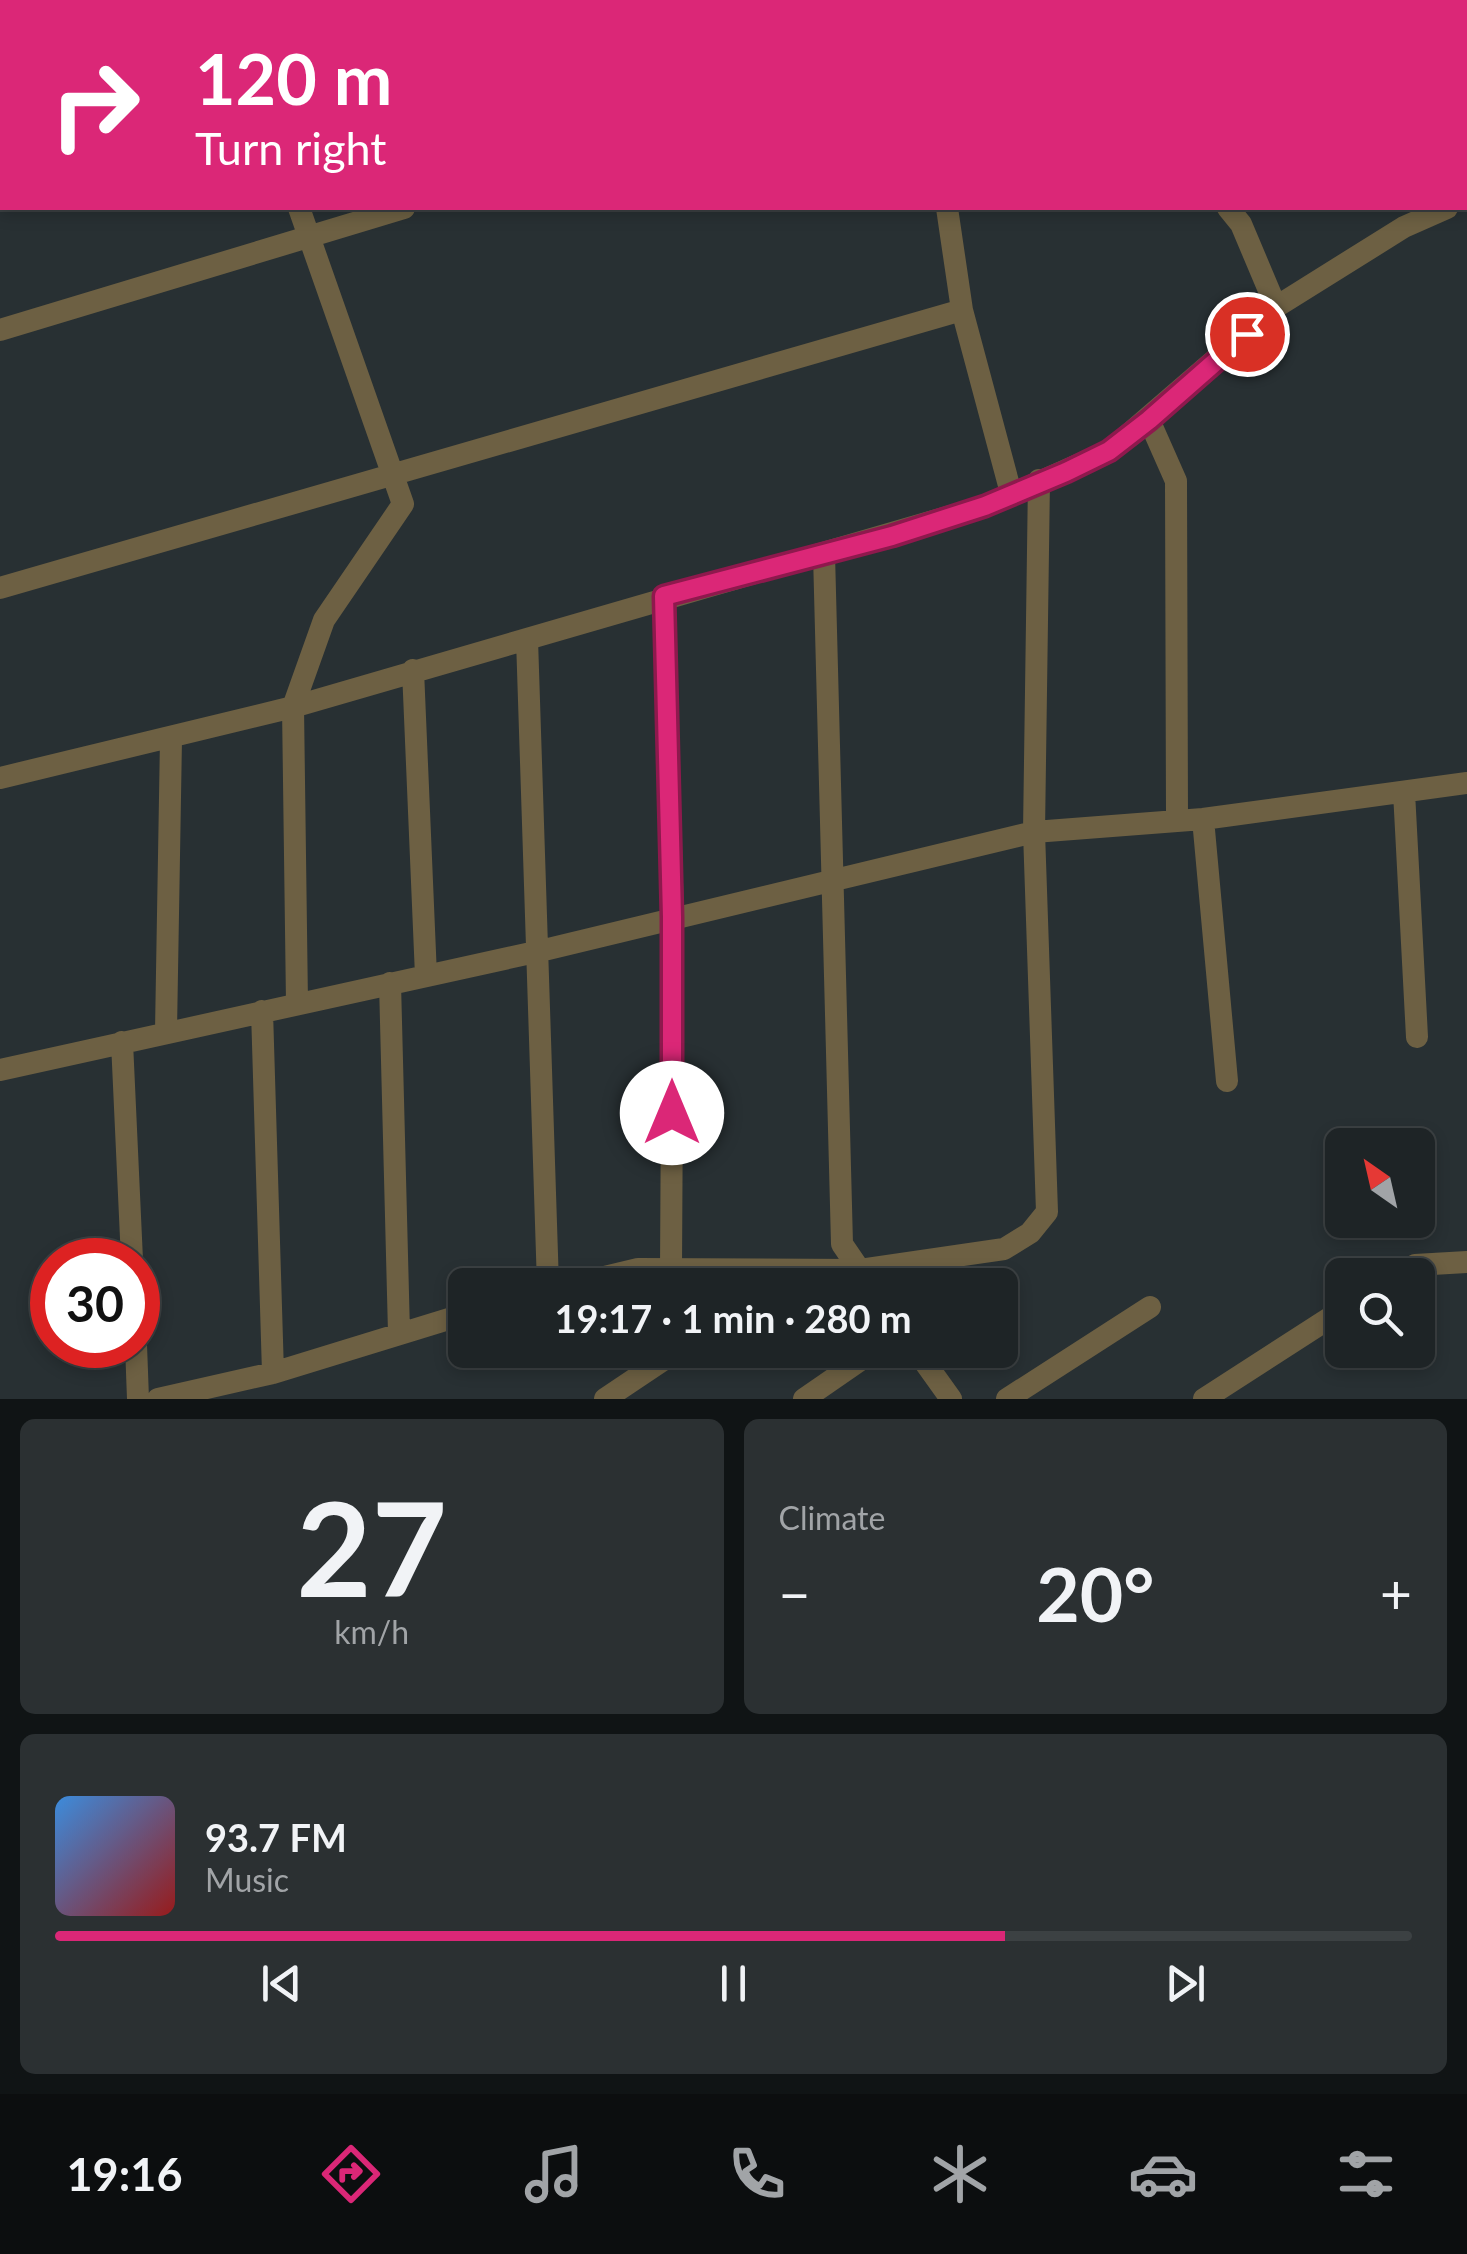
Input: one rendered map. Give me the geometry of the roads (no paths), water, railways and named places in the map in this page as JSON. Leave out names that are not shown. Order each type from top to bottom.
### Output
[{"type":"street","points":[[297,1003],[293,708],[324,620],[402,504],[300,210]]},
{"type":"street","points":[[0,330],[397,210]]},
{"type":"street","points":[[947,210],[962,310],[1010,493]]},
{"type":"street","points":[[1230,210],[1241,224],[1276,308]]},
{"type":"street","points":[[0,778],[293,708],[664,596],[985,506],[1109,451],[1276,308],[1404,228],[1443,210]]},
{"type":"street","points":[[0,588],[962,310]]},
{"type":"street","points":[[1149,420],[1176,481],[1177,819]]},
{"type":"street","points":[[915,1268],[1004,1250],[1030,1234],[1047,1212],[1034,832],[1039,480]]},
{"type":"street","points":[[824,554],[842,1244],[858,1268]]},
{"type":"street","points":[[664,596],[672,917],[671,1268]]},
{"type":"street","points":[[527,639],[548,1268]]},
{"type":"street","points":[[413,670],[426,976]]},
{"type":"street","points":[[166,1031],[171,739]]},
{"type":"street","points":[[0,1070],[540,951],[1034,832],[1203,819],[1467,783]]},
{"type":"street","points":[[1404,792],[1417,1037]]},
{"type":"street","points":[[1203,819],[1227,1081]]},
{"type":"street","points":[[390,983],[399,1334]]},
{"type":"street","points":[[262,1011],[273,1373]]},
{"type":"street","points":[[122,1042],[131,1238]]},
{"type":"street","points":[[1435,1264],[1467,1262]]},
{"type":"street","points":[[1008,1399],[1150,1307]]},
{"type":"street","points":[[158,1399],[273,1373],[448,1319]]},
{"type":"street","points":[[1204,1399],[1325,1321]]},
{"type":"street","points":[[137,1368],[138,1399]]},
{"type":"street","points":[[605,1399],[651,1368]]},
{"type":"street","points":[[804,1399],[848,1368]]},
{"type":"street","points":[[928,1368],[950,1399]]}]
